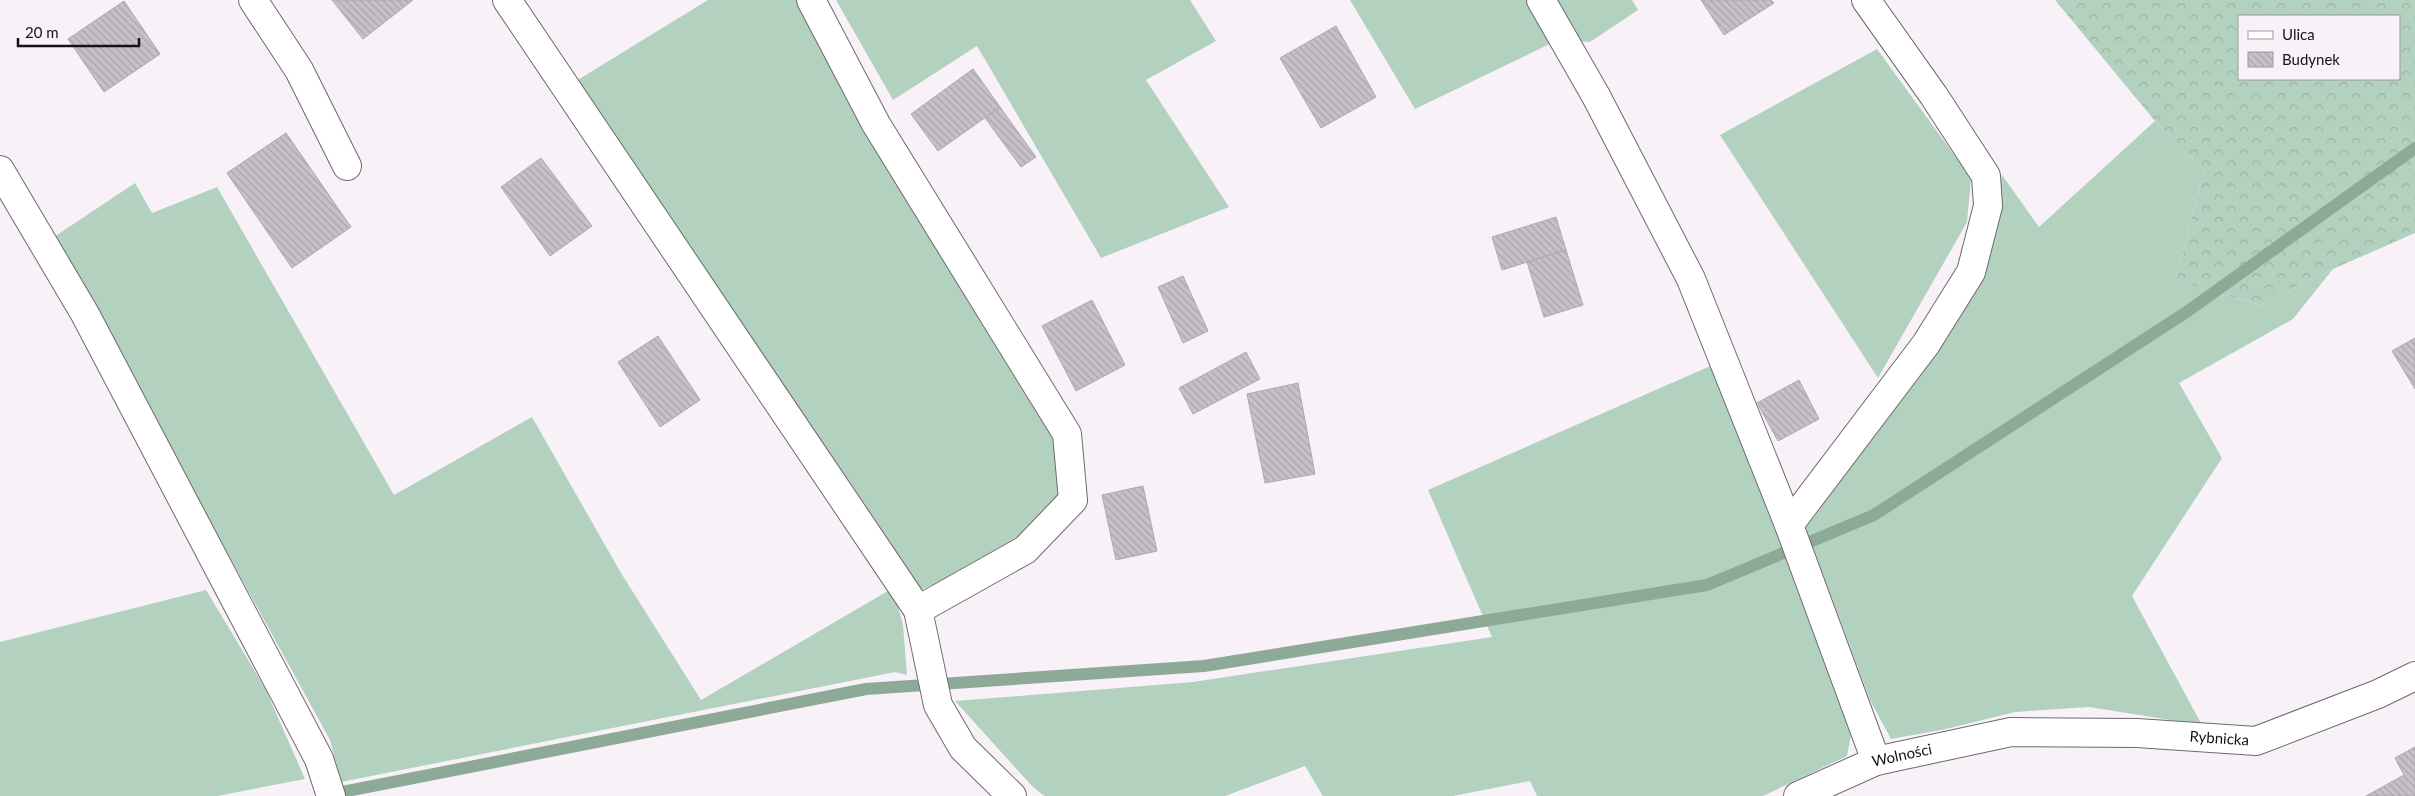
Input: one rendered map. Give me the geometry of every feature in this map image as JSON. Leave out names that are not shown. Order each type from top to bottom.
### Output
[{"type":"street","points":[[253,0],[299,70],[347,166]]},
{"type":"street","points":[[507,0],[918,610],[938,705],[963,748],[1012,796]]},
{"type":"street","points":[[811,0],[876,124],[1067,434],[1073,500],[1025,550],[918,610]]},
{"type":"street","points":[[1541,0],[1596,96],[1690,279],[1789,525],[1876,761]]},
{"type":"street","points":[[1789,525],[1926,344],[1971,272],[1988,206],[1986,176],[1934,96],[1866,0]]},
{"type":"street","points":[[0,170],[90,322],[319,759],[331,796]]},
{"type":"street","name":"Rybnicka","points":[[2011,732],[2136,733],[2256,741],[2378,694],[2415,676]]},
{"type":"street","name":"Wolności","points":[[1798,796],[1876,761],[2011,732]]},
{"type":"green space","points":[[708,0],[798,0],[1056,438],[1058,501],[1034,526],[989,560],[918,591],[576,81]]},
{"type":"green space","points":[[836,0],[1190,0],[1216,41],[1146,80],[1229,207],[1101,258],[977,46],[893,100]]},
{"type":"green space","points":[[1350,0],[1632,0],[1638,10],[1590,42],[1558,40],[1415,109]]},
{"type":"green space","points":[[2055,0],[2415,0],[2415,233],[2333,269],[2260,305],[2175,281],[2204,171],[2155,121]]},
{"type":"green space","points":[[1877,49],[1971,178],[1967,222],[1878,378],[1720,135]]},
{"type":"green space","points":[[2155,121],[2204,171],[2175,281],[2260,305],[2333,269],[2293,319],[2179,383],[2222,458],[2132,596],[2202,725],[2089,707],[2015,712],[1946,729],[1891,739],[1870,700],[1805,525],[1814,517],[1905,393],[1986,273],[2002,175],[2039,227]]},
{"type":"green space","points":[[135,183],[152,213],[217,187],[394,495],[532,417],[621,573],[701,700],[893,588],[903,625],[907,675],[895,672],[341,782],[330,740],[54,237]]},
{"type":"green space","points":[[1715,364],[1852,730],[1847,756],[1763,796],[1537,796],[1530,781],[1453,796],[1323,796],[1305,766],[1225,796],[1044,796],[1031,785],[955,701],[1193,682],[1492,637],[1428,490]]},
{"type":"green space","points":[[206,590],[265,688],[305,779],[217,796],[0,796],[0,642]]},
{"type":"building","points":[[332,0],[413,0],[363,39]]},
{"type":"building","points":[[1701,0],[1771,0],[1774,3],[1724,35]]},
{"type":"building","points":[[124,1],[160,54],[104,92],[68,39]]},
{"type":"building","points":[[1336,26],[1376,97],[1321,128],[1280,58]]},
{"type":"building","points":[[973,69],[1000,107],[938,151],[911,114]]},
{"type":"building","points":[[1000,107],[1036,157],[1021,167],[985,118]]},
{"type":"building","points":[[286,133],[351,227],[292,268],[227,173]]},
{"type":"building","points":[[541,158],[592,226],[550,256],[501,187]]},
{"type":"building","points":[[1556,217],[1566,250],[1502,270],[1492,237]]},
{"type":"building","points":[[1566,250],[1583,305],[1544,317],[1527,262]]},
{"type":"building","points":[[1183,276],[1208,331],[1183,343],[1158,287]]},
{"type":"building","points":[[1092,300],[1125,365],[1076,391],[1042,326]]},
{"type":"building","points":[[658,336],[700,400],[660,427],[618,362]]},
{"type":"building","points":[[2415,338],[2415,389],[2392,351]]},
{"type":"building","points":[[1246,352],[1260,379],[1193,414],[1179,388]]},
{"type":"building","points":[[1799,380],[1819,419],[1778,441],[1757,403]]},
{"type":"building","points":[[1298,383],[1315,474],[1265,483],[1247,394]]},
{"type":"building","points":[[1143,486],[1157,551],[1116,560],[1102,495]]},
{"type":"building","points":[[2415,747],[2415,796],[2366,796],[2404,775],[2395,758]]},
{"type":"waterway","points":[[327,795],[866,689],[1204,666],[1707,585],[1874,515],[2188,311],[2415,148]]}]
